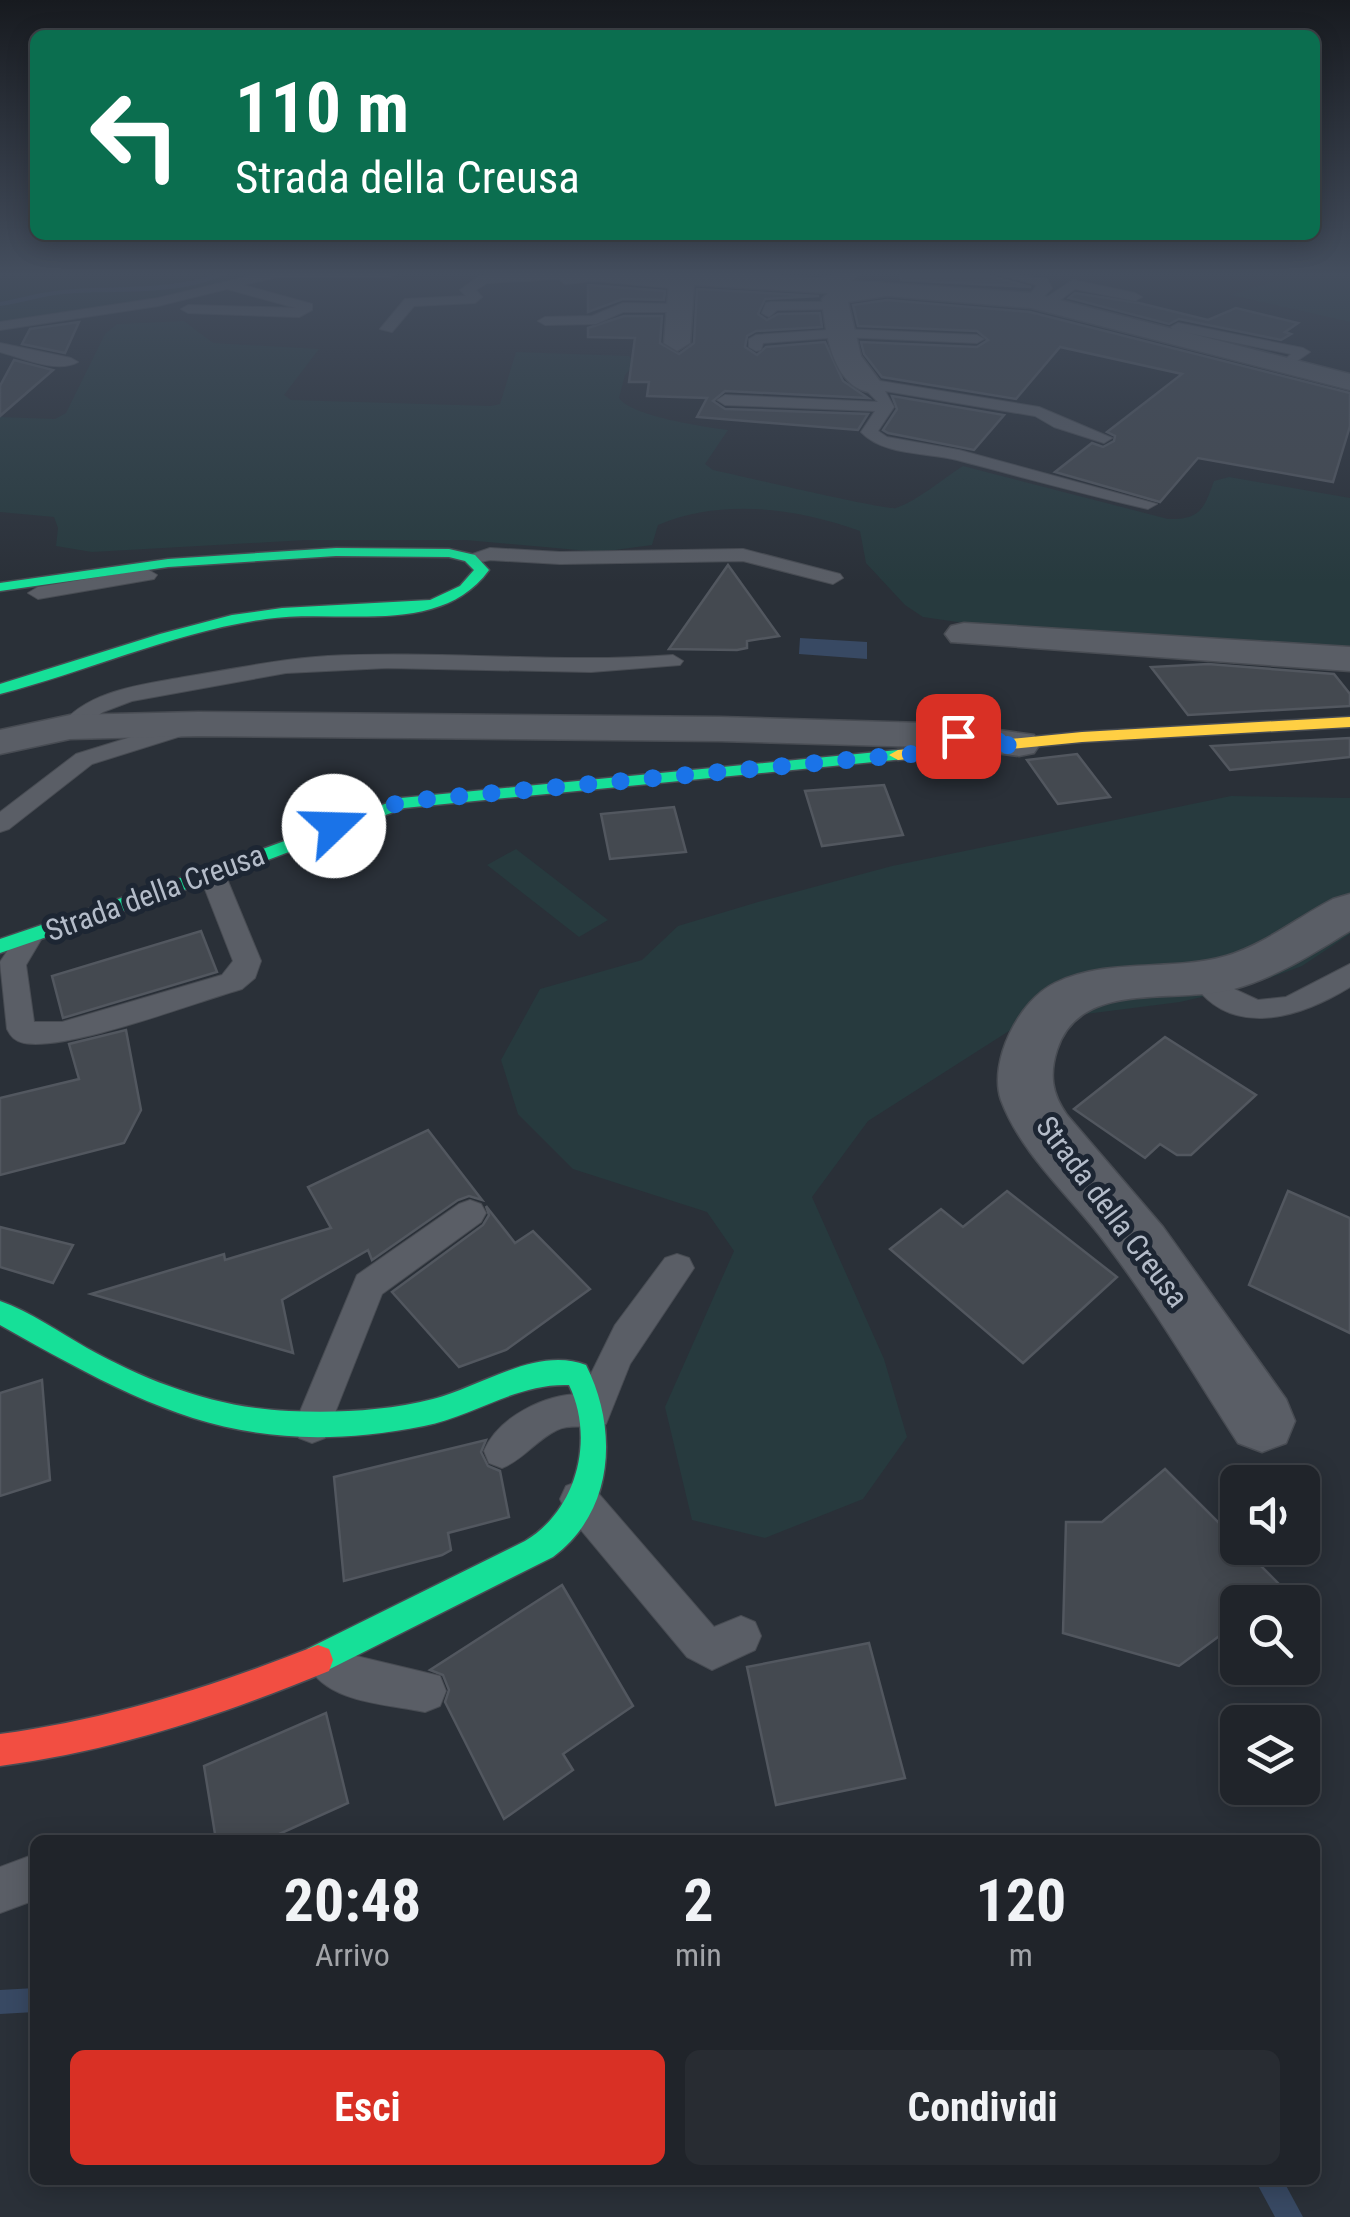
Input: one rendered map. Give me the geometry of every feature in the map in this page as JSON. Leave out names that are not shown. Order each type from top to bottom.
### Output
[{"type":"street","points":[[859,376],[868,384]]},
{"type":"street","points":[[0,586],[180,559],[310,552],[421,552],[470,558],[482,570],[465,591],[419,608],[309,610],[237,618],[0,688]]},
{"type":"street","points":[[964,634],[1350,659]]},
{"type":"street","name":"Strada della Creusa","points":[[0,946],[212,874],[400,802],[1019,744],[1350,722]]},
{"type":"street","name":"Strada della Creusa","points":[[0,742],[70,728],[198,724],[720,728],[958,736],[1019,744]]},
{"type":"street","name":"Strada della Creusa","points":[[1262,1420],[1126,1224],[1028,1100],[1025,1076],[1034,1043],[1050,1013],[1068,997],[1124,981],[1204,978],[1233,972],[1274,954],[1350,910]]},
{"type":"street","points":[[0,1312],[142,1389],[262,1425],[360,1426],[434,1411],[514,1381],[559,1371],[577,1372],[586,1382],[594,1442],[588,1478],[572,1517],[555,1539],[452,1595],[318,1657],[190,1708],[118,1731],[0,1750]]},
{"type":"lane","points":[[868,384],[881,394],[886,408]]},
{"type":"lane","points":[[868,384],[1039,412],[1060,424],[1104,438]]},
{"type":"lane","points":[[725,400],[886,408]]},
{"type":"lane","points":[[886,408],[870,432],[882,441],[959,455],[1014,473],[1148,504]]},
{"type":"lane","points":[[470,558],[490,554],[560,558],[743,555],[832,578]]},
{"type":"lane","points":[[38,594],[163,572],[180,559]]},
{"type":"lane","points":[[70,728],[86,711],[131,693],[270,667],[345,662],[592,666],[673,661]]},
{"type":"lane","points":[[0,824],[84,759],[198,724]]},
{"type":"lane","points":[[29,938],[12,966],[21,1029],[26,1034],[62,1032],[232,982],[245,971],[247,961],[212,874]]},
{"type":"lane","points":[[1204,978],[1232,1003],[1247,1009],[1278,1010],[1302,1004],[1350,974]]},
{"type":"lane","points":[[312,1426],[369,1285],[470,1212]]},
{"type":"lane","points":[[502,1451],[543,1416],[566,1408],[593,1412],[604,1371],[618,1346],[677,1268]]},
{"type":"lane","points":[[579,1499],[702,1643],[712,1650],[741,1636]]},
{"type":"lane","points":[[318,1657],[345,1674],[425,1690]]},
{"type":"lane","points":[[0,1890],[30,1879]]},
{"type":"green space","points":[[84,376],[298,376],[284,395],[291,400],[491,406],[500,404],[508,376],[625,376],[619,398],[626,404],[669,420],[728,430],[705,464],[713,470],[887,507],[896,508],[913,500],[963,466],[1168,519],[1194,515],[1203,506],[1214,481],[1229,477],[1350,498],[1350,649],[992,627],[923,617],[905,605],[866,563],[860,531],[811,517],[759,509],[708,511],[682,517],[658,525],[652,545],[600,552],[465,540],[306,540],[92,552],[56,546],[58,528],[54,517],[0,512],[0,417],[55,419],[66,413]]},
{"type":"green space","points":[[1231,796],[1350,798],[1350,934],[1302,966],[1245,987],[1180,1002],[1023,1022],[868,1121],[812,1197],[884,1359],[907,1437],[863,1499],[765,1538],[692,1520],[665,1407],[734,1251],[707,1212],[573,1169],[518,1114],[501,1060],[540,989],[642,960],[678,926],[758,902],[892,866]]},
{"type":"green space","points":[[516,849],[608,920],[579,937],[487,865]]},
{"type":"water","points":[[800,638],[867,642],[867,659],[799,654]]},
{"type":"building","points":[[5,376],[46,376],[0,416],[0,386]]},
{"type":"building","points":[[630,376],[841,376],[868,398],[725,391],[713,401],[725,409],[868,414],[858,430],[697,417],[707,398],[647,396],[649,382],[629,382]]},
{"type":"building","points":[[882,376],[1035,376],[1016,399]]},
{"type":"building","points":[[1179,376],[1285,376],[1350,393],[1350,426],[1333,482],[1198,458],[1160,502],[1055,472],[1092,443],[1103,447],[1114,441],[1115,436],[1107,432]]},
{"type":"building","points":[[892,396],[1004,415],[974,450],[883,430],[897,409]]},
{"type":"building","points":[[728,565],[779,636],[747,641],[747,648],[737,650],[669,649]]},
{"type":"building","points":[[1208,664],[1334,674],[1350,694],[1350,706],[1188,715],[1151,667]]},
{"type":"building","points":[[1350,738],[1350,757],[1230,770],[1211,746]]},
{"type":"building","points":[[1077,754],[1110,797],[1058,804],[1027,760]]},
{"type":"building","points":[[884,785],[903,835],[822,846],[805,791]]},
{"type":"building","points":[[674,807],[686,852],[610,859],[601,814]]},
{"type":"building","points":[[201,931],[217,972],[63,1018],[52,976]]},
{"type":"building","points":[[126,1030],[141,1110],[124,1143],[0,1175],[0,1098],[79,1079],[69,1044]]},
{"type":"building","points":[[1165,1037],[1256,1095],[1191,1155],[1177,1155],[1160,1144],[1145,1158],[1074,1109]]},
{"type":"building","points":[[428,1130],[482,1200],[469,1196],[458,1200],[372,1260],[368,1250],[282,1300],[293,1353],[91,1294],[224,1254],[225,1260],[331,1228],[308,1187]]},
{"type":"building","points":[[1007,1191],[1117,1277],[1023,1363],[890,1249],[941,1209],[963,1227]]},
{"type":"building","points":[[1288,1191],[1350,1218],[1350,1333],[1249,1285]]},
{"type":"building","points":[[486,1206],[515,1243],[533,1231],[590,1289],[506,1350],[459,1367],[392,1292],[483,1225],[489,1215]]},
{"type":"building","points":[[0,1227],[73,1245],[53,1283],[0,1267]]},
{"type":"building","points":[[42,1380],[50,1480],[0,1496],[0,1393]]},
{"type":"building","points":[[486,1440],[481,1452],[488,1466],[500,1471],[509,1517],[448,1533],[451,1550],[442,1555],[344,1581],[334,1477]]},
{"type":"building","points":[[1165,1469],[1220,1524],[1220,1565],[1260,1565],[1280,1585],[1220,1585],[1220,1635],[1179,1666],[1063,1633],[1066,1522],[1102,1522]]},
{"type":"building","points":[[562,1585],[633,1706],[563,1754],[573,1770],[504,1819],[445,1702],[449,1690],[443,1675],[430,1670]]},
{"type":"building","points":[[869,1643],[905,1778],[776,1805],[747,1667]]},
{"type":"building","points":[[326,1713],[348,1803],[277,1835],[215,1835],[204,1766]]},
{"type":"waterway","points":[[0,2002],[30,2000]]},
{"type":"waterway","points":[[1271,2185],[1290,2217]]},
{"type":"traffic: fast","points":[[0,587],[168,563],[336,552],[449,553],[470,558],[482,570],[456,595],[422,607],[282,612],[232,620],[0,689]]},
{"type":"traffic: fast","points":[[0,946],[229,868],[401,803],[898,755]]},
{"type":"traffic: fast","points":[[0,1312],[87,1361],[176,1402],[284,1424],[394,1419],[449,1407],[539,1375],[577,1373],[592,1413],[593,1458],[581,1500],[556,1536],[535,1552],[318,1660]]},
{"type":"traffic: slow","points":[[898,755],[1082,737],[1350,722]]},
{"type":"traffic: jam","points":[[0,1750],[82,1737],[162,1717],[318,1660]]},
{"type":"route","points":[[334,826],[400,802],[1019,744],[958,736]]}]
